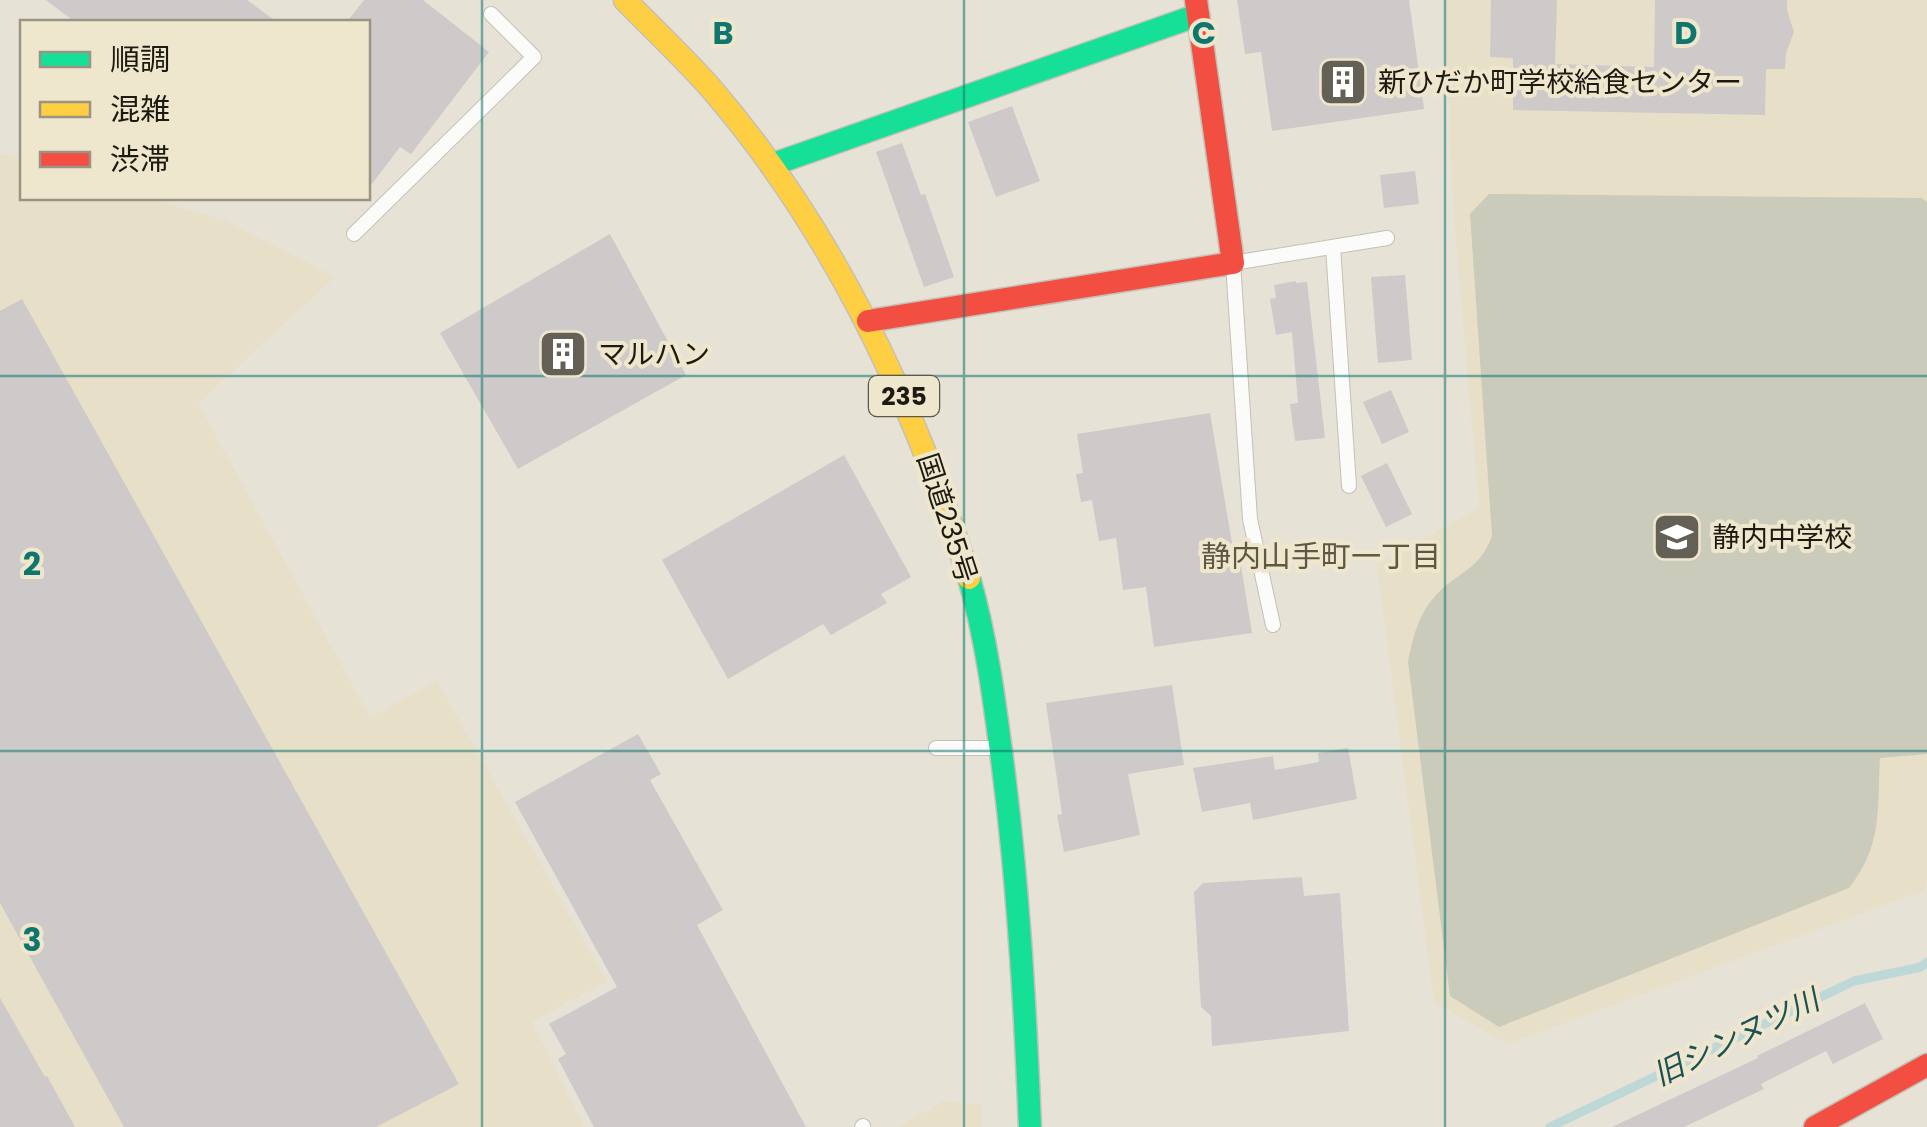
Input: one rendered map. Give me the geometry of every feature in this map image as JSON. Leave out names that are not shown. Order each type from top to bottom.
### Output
[{"type":"main road","name":"国道235号","points":[[626,0],[714,92],[811,224],[868,321],[906,400],[955,536],[978,613],[1001,748],[1016,868],[1030,1127]]},
{"type":"main road","points":[[771,165],[1197,8],[1233,264],[868,321]]},
{"type":"main road","points":[[1814,1127],[1927,1064]]},
{"type":"lane","points":[[354,234],[534,57],[492,14]]},
{"type":"lane","points":[[1273,625],[1250,519],[1233,264],[1387,238]]},
{"type":"lane","points":[[1333,247],[1349,486]]},
{"type":"lane","points":[[936,748],[1001,748]]},
{"type":"shaded area","name":"静内中学校","points":[[1444,0],[1927,0],[1925,890],[1508,1044],[1434,1002],[1377,565],[1479,508],[1454,220]]},
{"type":"shaded area","points":[[0,153],[20,158],[20,200],[155,200],[226,221],[335,277],[198,403],[370,717],[437,681],[607,981],[532,1022],[585,1127],[0,1127]]},
{"type":"shaded area","points":[[944,1101],[981,1105],[982,1127],[899,1127]]},
{"type":"green space","name":"静内中学校","points":[[1489,194],[1922,198],[1927,202],[1927,754],[1880,758],[1873,841],[1849,888],[1499,1027],[1450,996],[1408,662],[1415,632],[1428,605],[1477,561],[1492,536],[1470,214]]},
{"type":"building","points":[[46,0],[247,0],[274,20],[72,20]]},
{"type":"building","points":[[364,0],[423,0],[489,52],[411,154],[400,147],[370,186],[370,20],[349,20]]},
{"type":"building","name":"新ひだか町学校給食センター","points":[[1237,0],[1409,0],[1424,109],[1272,131],[1261,52],[1245,54]]},
{"type":"building","points":[[1491,0],[1557,0],[1555,64],[1654,67],[1655,0],[1787,0],[1794,32],[1785,69],[1766,69],[1765,115],[1513,110],[1513,58],[1490,57]]},
{"type":"building","points":[[1012,106],[1040,181],[996,197],[968,122]]},
{"type":"building","points":[[902,143],[954,277],[924,287],[876,152]]},
{"type":"building","points":[[1415,171],[1419,204],[1384,208],[1380,175]]},
{"type":"building","name":"マルハン","points":[[610,234],[686,375],[518,469],[440,333]]},
{"type":"building","points":[[1405,275],[1412,360],[1378,363],[1371,277]]},
{"type":"building","points":[[1307,282],[1325,438],[1295,441],[1290,404],[1298,403],[1292,332],[1276,335],[1270,299],[1276,298],[1274,285]]},
{"type":"building","points":[[22,299],[459,1084],[376,1127],[124,1127],[0,903],[0,311]]},
{"type":"building","points":[[1391,390],[1409,432],[1382,444],[1363,402]]},
{"type":"building","points":[[1210,413],[1234,555],[1239,554],[1252,633],[1154,647],[1146,587],[1123,590],[1116,538],[1099,541],[1092,500],[1081,502],[1076,474],[1083,473],[1077,434]]},
{"type":"building","points":[[844,455],[911,577],[881,594],[887,603],[831,635],[823,624],[728,679],[662,560]]},
{"type":"building","points":[[1387,463],[1412,514],[1386,527],[1361,476]]},
{"type":"building","points":[[1172,685],[1184,765],[1128,774],[1140,835],[1064,852],[1046,703]]},
{"type":"building","points":[[638,734],[661,774],[650,780],[723,910],[697,925],[806,1127],[594,1127],[558,1059],[566,1054],[549,1024],[617,987],[515,802]]},
{"type":"building","points":[[1348,748],[1357,799],[1253,820],[1250,803],[1202,812],[1193,768],[1273,756],[1275,770],[1319,762],[1318,753]]},
{"type":"building","points":[[1302,877],[1304,896],[1340,893],[1349,1031],[1212,1046],[1211,1016],[1201,1007],[1194,892],[1203,883]]},
{"type":"building","points":[[0,998],[47,1076],[75,1127],[0,1127]]},
{"type":"building","points":[[1865,1003],[1883,1039],[1833,1064],[1826,1051],[1761,1084],[1764,1089],[1684,1127],[1612,1127],[1758,1058]]},
{"type":"waterway","name":"旧シンヌツ川","points":[[1550,1127],[1854,981],[1921,967],[1927,962]]},
{"type":"traffic: fast","points":[[771,165],[1198,15]]},
{"type":"traffic: fast","points":[[969,578],[989,668],[1008,805],[1030,1127]]},
{"type":"traffic: slow","points":[[625,0],[704,81],[758,147],[834,262],[896,384],[969,578]]},
{"type":"traffic: jam","points":[[868,321],[1233,263],[1196,0]]},
{"type":"traffic: jam","points":[[1815,1127],[1927,1065]]},
{"type":"place","name":"新ひだか町学校給食センター","points":[[1343,82]]},
{"type":"place","name":"マルハン","points":[[563,354]]},
{"type":"place","name":"静内中学校","points":[[1677,537]]},
{"type":"district","name":"静内山手町一丁目","points":[[1321,556]]}]
